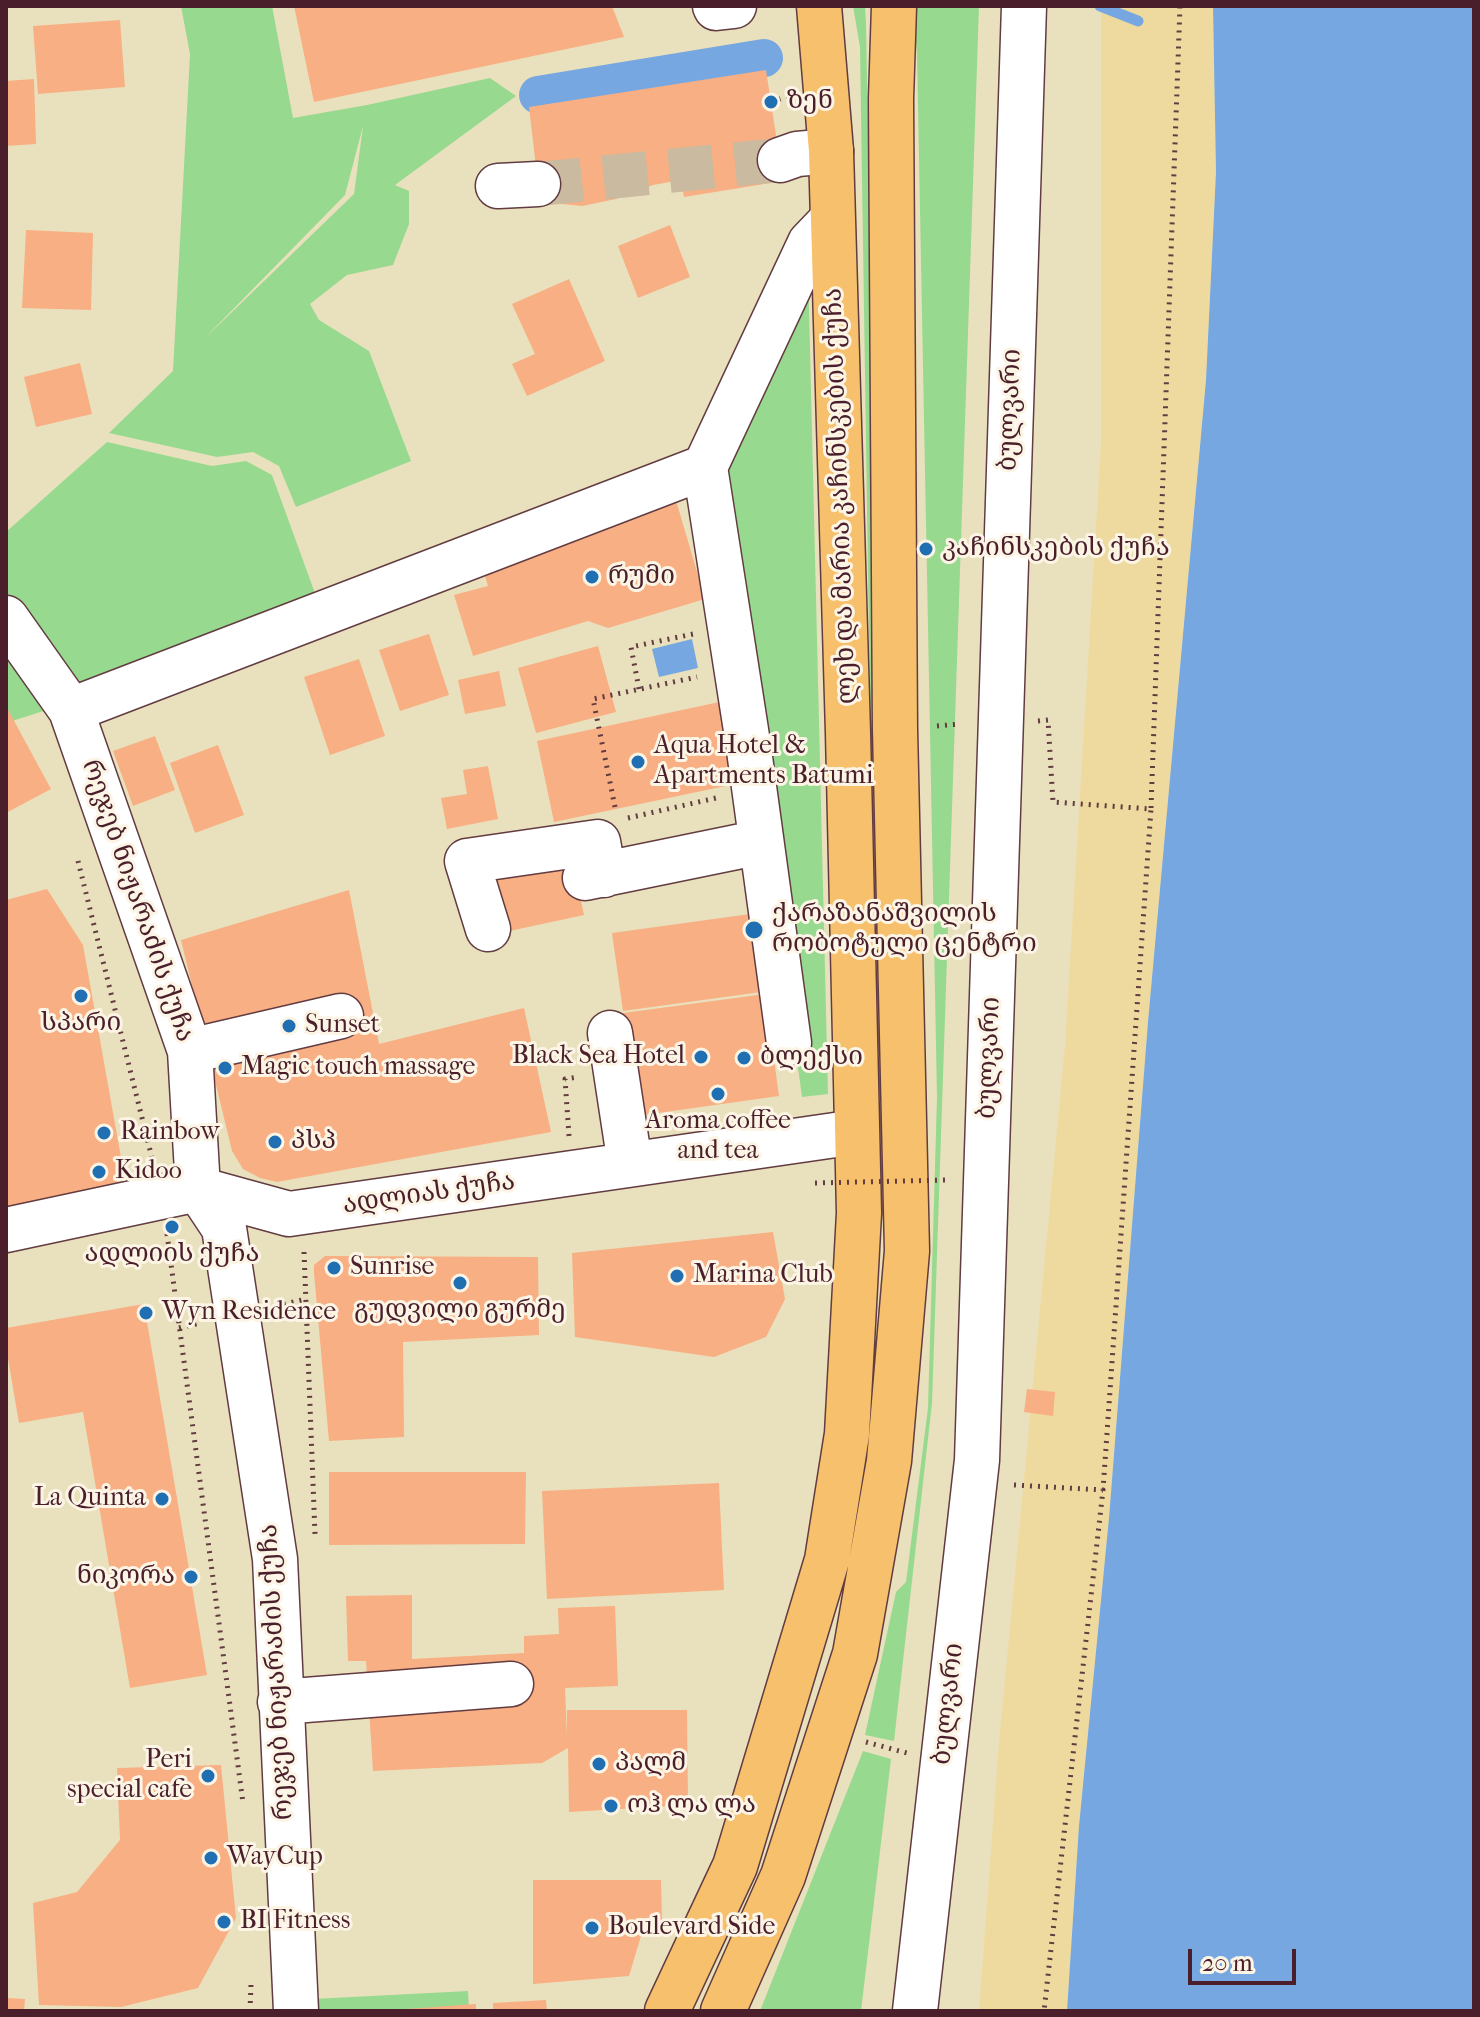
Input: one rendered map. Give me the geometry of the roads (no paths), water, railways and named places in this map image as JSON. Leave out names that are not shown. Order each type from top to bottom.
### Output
[{"type":"main road","name":"ლეხ და მარია კაჩინსკების ქუჩა","points":[[667,2011],[735,1866],[827,1560],[847,1434],[859,1213],[831,151],[819,6]]},
{"type":"main road","name":"ლეხ და მარია კაჩინსკების ქუჩა","points":[[723,2011],[783,1876],[855,1654],[889,1461],[906,1266],[895,729],[891,99],[894,6]]},
{"type":"street","points":[[715,6],[734,6]]},
{"type":"street","name":"ბულვარი","points":[[915,2011],[977,1460],[1024,6]]},
{"type":"street","points":[[780,160],[797,154],[831,151]]},
{"type":"street","points":[[789,1043],[705,467],[810,243],[832,220]]},
{"type":"street","points":[[71,710],[705,467]]},
{"type":"street","name":"რეჯებ ნიჟარაძის ქუჩა","points":[[6,618],[71,710],[190,1051],[180,1193],[224,1228],[275,1559],[296,2011]]},
{"type":"street","points":[[488,929],[467,861],[598,842],[595,876],[761,842]]},
{"type":"street","points":[[190,1051],[341,1016]]},
{"type":"street","points":[[613,1051],[630,1164]]},
{"type":"street","name":"ადლიას ქუჩა","points":[[6,1230],[180,1193],[289,1214],[303,1213],[856,1132]]},
{"type":"street","points":[[280,1702],[511,1684]]},
{"type":"water","points":[[1213,6],[1474,6],[1474,2011],[1067,2011],[1079,1826],[1109,1518],[1148,1022],[1206,380],[1216,172]]},
{"type":"water","points":[[692,639],[698,668],[659,677],[652,649]]},
{"type":"waterway","points":[[1100,6],[1138,21]]},
{"type":"waterway","points":[[538,95],[764,58]]},
{"type":"tunnel","points":[[538,184],[780,160]]},
{"type":"place","name":"ზენ","points":[[771,102]]},
{"type":"place","name":"კაჩინსკების ქუჩა","points":[[926,549]]},
{"type":"place","name":"რუმი","points":[[592,577]]},
{"type":"place","name":"Aqua Hotel & Apartments Batumi","points":[[638,762]]},
{"type":"place","name":"ქარაზანაშვილის რობოტული ცენტრი","points":[[754,930]]},
{"type":"place","name":"სპარი","points":[[81,996]]},
{"type":"place","name":"Sunset","points":[[289,1026]]},
{"type":"place","name":"Black Sea Hotel","points":[[701,1057]]},
{"type":"place","name":"ბლექსი","points":[[744,1058]]},
{"type":"place","name":"Magic touch massage","points":[[225,1068]]},
{"type":"place","name":"Aroma coffee and tea","points":[[718,1094]]},
{"type":"place","name":"Rainbow","points":[[104,1133]]},
{"type":"place","name":"პსპ","points":[[275,1142]]},
{"type":"place","name":"Kidoo","points":[[99,1172]]},
{"type":"place","name":"ადლიის ქუჩა","points":[[172,1227]]},
{"type":"place","name":"Sunrise","points":[[334,1268]]},
{"type":"place","name":"Marina Club","points":[[677,1276]]},
{"type":"place","name":"გუდვილი გურმე","points":[[460,1283]]},
{"type":"place","name":"Wyn Residence","points":[[146,1313]]},
{"type":"place","name":"La Quinta","points":[[162,1499]]},
{"type":"place","name":"ნიკორა","points":[[191,1577]]},
{"type":"place","name":"პალმ","points":[[599,1764]]},
{"type":"place","name":"Peri special cafe","points":[[208,1776]]},
{"type":"place","name":"ოჰ ლა ლა","points":[[611,1806]]},
{"type":"place","name":"WayCup","points":[[211,1858]]},
{"type":"place","name":"BI Fitness","points":[[224,1922]]},
{"type":"place","name":"Boulevard Side","points":[[592,1928]]}]
